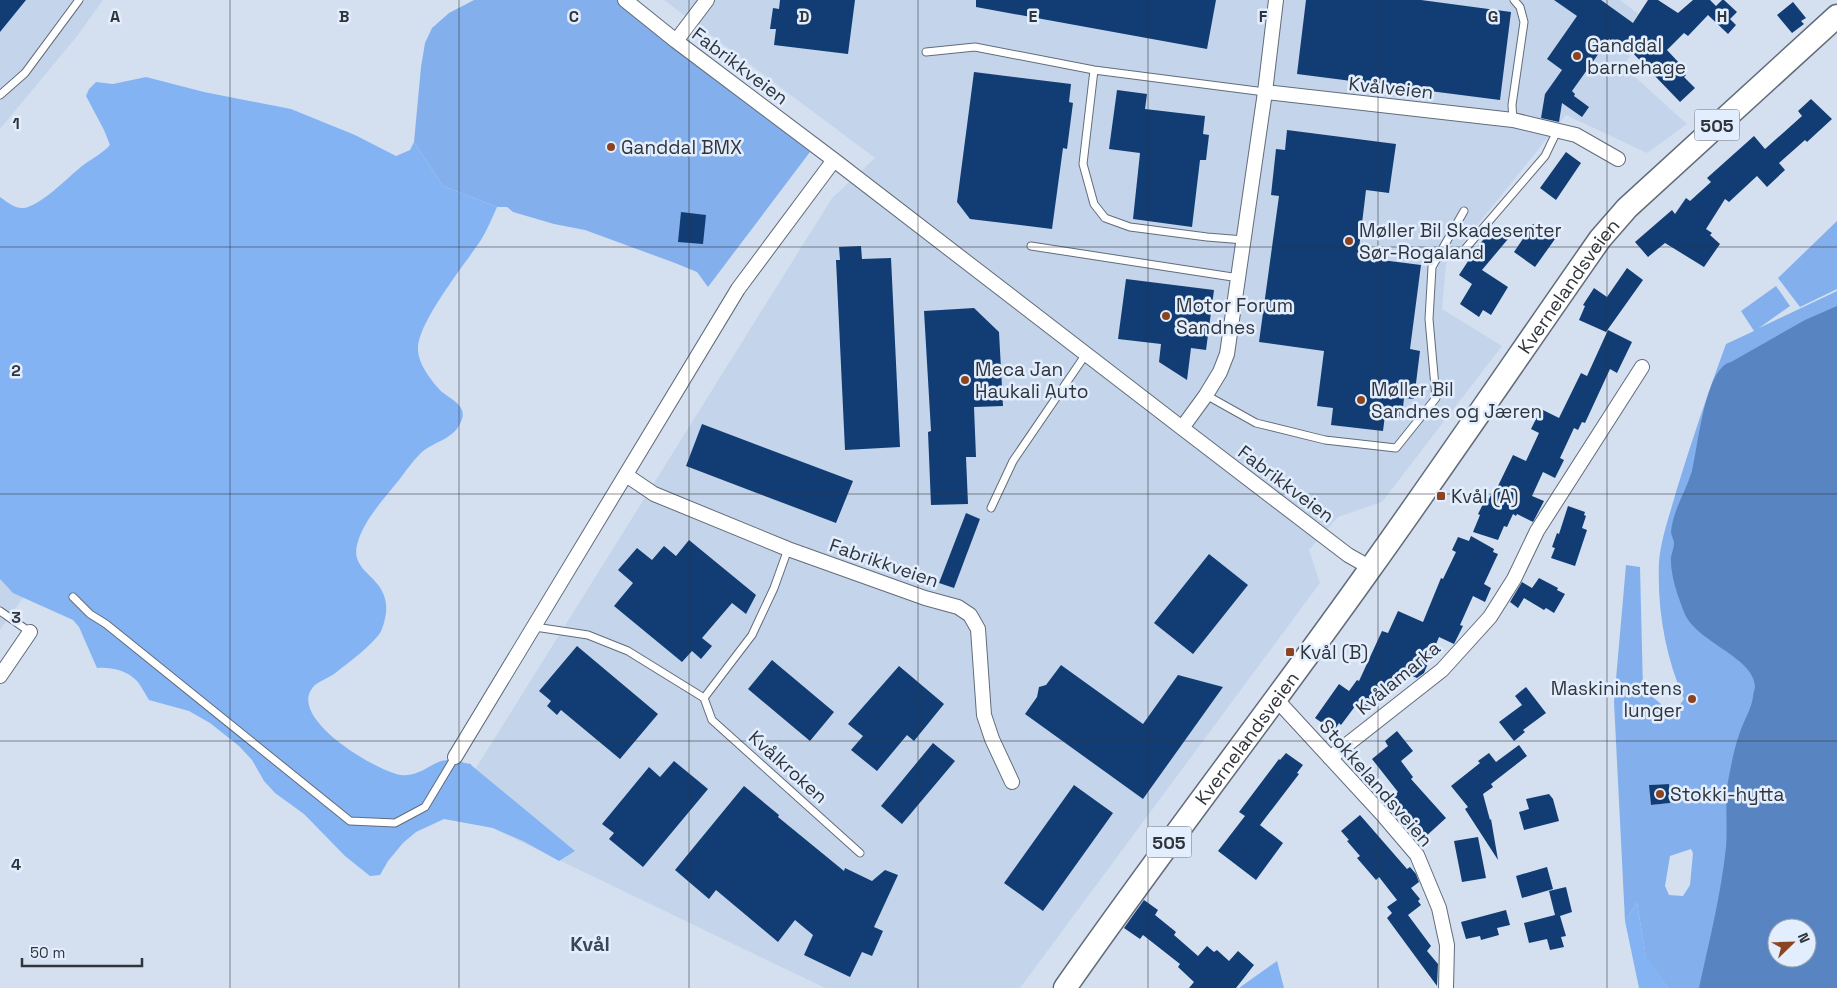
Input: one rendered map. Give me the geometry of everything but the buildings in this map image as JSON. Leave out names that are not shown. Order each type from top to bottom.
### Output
[{"type":"main road","name":"Kvernelandsveien","points":[[1065,988],[1173,836],[1371,568],[1600,239],[1628,208],[1837,16]]},
{"type":"street","name":"Fabrikkveien","points":[[626,0],[676,41],[1348,555],[1371,568]]},
{"type":"street","points":[[676,41],[707,0]]},
{"type":"street","points":[[1182,428],[1220,372],[1227,354],[1265,92],[1276,0]]},
{"type":"street","name":"Kvålveien","points":[[1265,92],[1513,120],[1576,135],[1618,159]]},
{"type":"street","points":[[455,758],[738,289],[834,160]]},
{"type":"street","name":"Kvålamarka","points":[[1330,758],[1442,670],[1490,617],[1514,578],[1538,530],[1642,367]]},
{"type":"street","name":"Fabrikkveien","points":[[626,475],[654,494],[788,550],[925,598],[958,607],[970,615],[978,629],[984,715],[1012,782]]},
{"type":"street","points":[[0,676],[30,632]]},
{"type":"street","name":"Stokkelandsveien","points":[[1276,699],[1417,855],[1439,908],[1446,945],[1446,988]]},
{"type":"lane","points":[[0,96],[25,73],[79,0]]},
{"type":"lane","points":[[1513,120],[1512,105],[1524,22],[1520,6],[1514,0]]},
{"type":"lane","points":[[926,52],[975,47],[1094,70],[1265,92]]},
{"type":"lane","points":[[1094,70],[1083,164],[1094,204],[1105,218],[1130,227],[1244,240]]},
{"type":"lane","points":[[1465,249],[1545,156],[1557,131]]},
{"type":"lane","points":[[1206,395],[1256,423],[1325,440],[1396,448],[1436,398],[1429,319],[1432,267],[1464,211]]},
{"type":"lane","points":[[1031,246],[1239,278]]},
{"type":"lane","points":[[991,508],[1012,461],[1086,354]]},
{"type":"lane","points":[[535,627],[588,635],[628,650],[704,698],[752,634],[774,588],[788,550]]},
{"type":"lane","points":[[73,597],[90,614],[106,624],[350,821],[395,823],[425,807],[455,758]]},
{"type":"lane","points":[[0,611],[30,632]]},
{"type":"lane","name":"Kvålkroken","points":[[704,698],[712,720],[860,853]]},
{"type":"shaded area","points":[[0,0],[103,0],[78,35],[0,129]]},
{"type":"shaded area","name":"Ganddal BMX","points":[[474,0],[619,0],[810,152],[708,287],[697,272],[675,263],[585,230],[554,224],[513,212],[507,207],[497,207],[443,186],[414,142],[425,43],[432,28],[449,13]]},
{"type":"shaded area","name":"Kvål","points":[[664,0],[1620,0],[1653,25],[1623,66],[1687,124],[1647,153],[1566,115],[1446,264],[1442,309],[1502,346],[1382,502],[1338,517],[1309,550],[1320,583],[1020,988],[825,988],[451,808],[832,198],[875,158]]},
{"type":"shaded area","points":[[146,77],[204,92],[291,109],[355,135],[396,156],[410,150],[414,142],[443,186],[497,207],[481,240],[433,309],[425,324],[418,349],[422,365],[428,376],[442,392],[459,405],[462,409],[462,419],[454,432],[425,450],[416,458],[374,511],[357,545],[356,552],[359,563],[379,586],[386,602],[386,615],[383,626],[380,633],[365,649],[334,674],[313,687],[308,702],[314,716],[340,743],[357,755],[389,771],[401,775],[415,774],[436,763],[447,760],[471,764],[575,851],[559,861],[525,842],[493,828],[444,819],[416,832],[403,843],[388,861],[380,875],[370,876],[345,856],[304,814],[275,793],[264,781],[252,760],[239,746],[210,723],[189,711],[149,700],[138,682],[128,674],[107,668],[97,668],[79,627],[73,620],[13,593],[0,579],[0,197],[17,207],[31,206],[46,197],[82,166],[104,151],[110,145],[86,96],[89,89],[96,82],[113,84]]},
{"type":"shaded area","points":[[1837,221],[1837,289],[1800,307],[1778,278]]},
{"type":"shaded area","points":[[1776,286],[1790,306],[1759,328],[1837,291],[1837,988],[1668,988],[1646,958],[1637,903],[1625,921],[1614,702],[1626,565],[1640,567],[1643,689],[1673,714],[1684,699],[1667,649],[1661,614],[1659,597],[1660,553],[1682,473],[1726,344],[1754,331],[1741,311]],"holes":[[[1669,784],[1670,803],[1651,805],[1650,785]],[[1691,849],[1693,853],[1690,885],[1683,896],[1669,895],[1665,886],[1670,856]]]},
{"type":"shaded area","points":[[1837,306],[1837,988],[1699,988],[1724,865],[1729,776],[1737,742],[1751,706],[1755,686],[1752,676],[1745,666],[1699,632],[1684,612],[1672,571],[1671,557],[1674,543],[1671,533],[1677,508],[1692,471],[1709,393],[1722,367],[1805,320]]},
{"type":"shaded area","points":[[0,562],[31,587],[0,630]]},
{"type":"shaded area","points":[[1637,903],[1646,957],[1668,988],[1639,988],[1625,921]]},
{"type":"shaded area","points":[[1277,961],[1284,988],[1239,988]]},
{"type":"place","name":"Ganddal barnehage","points":[[1577,56]]},
{"type":"place","name":"Ganddal BMX","points":[[611,147]]},
{"type":"place","name":"Møller Bil Skadesenter Sør-Rogaland","points":[[1349,241]]},
{"type":"place","name":"Motor Forum Sandnes","points":[[1166,316]]},
{"type":"place","name":"Meca Jan Haukali Auto","points":[[965,380]]},
{"type":"place","name":"Møller Bil Sandnes og Jæren","points":[[1361,400]]},
{"type":"place","name":"Kvål (A)","points":[[1441,496]]},
{"type":"place","name":"Kvål (B)","points":[[1290,652]]},
{"type":"place","name":"Maskininstens lunger","points":[[1692,699]]},
{"type":"place","name":"Stokki-hytta","points":[[1660,794]]},
{"type":"district","name":"Kvål","points":[[590,944]]}]
